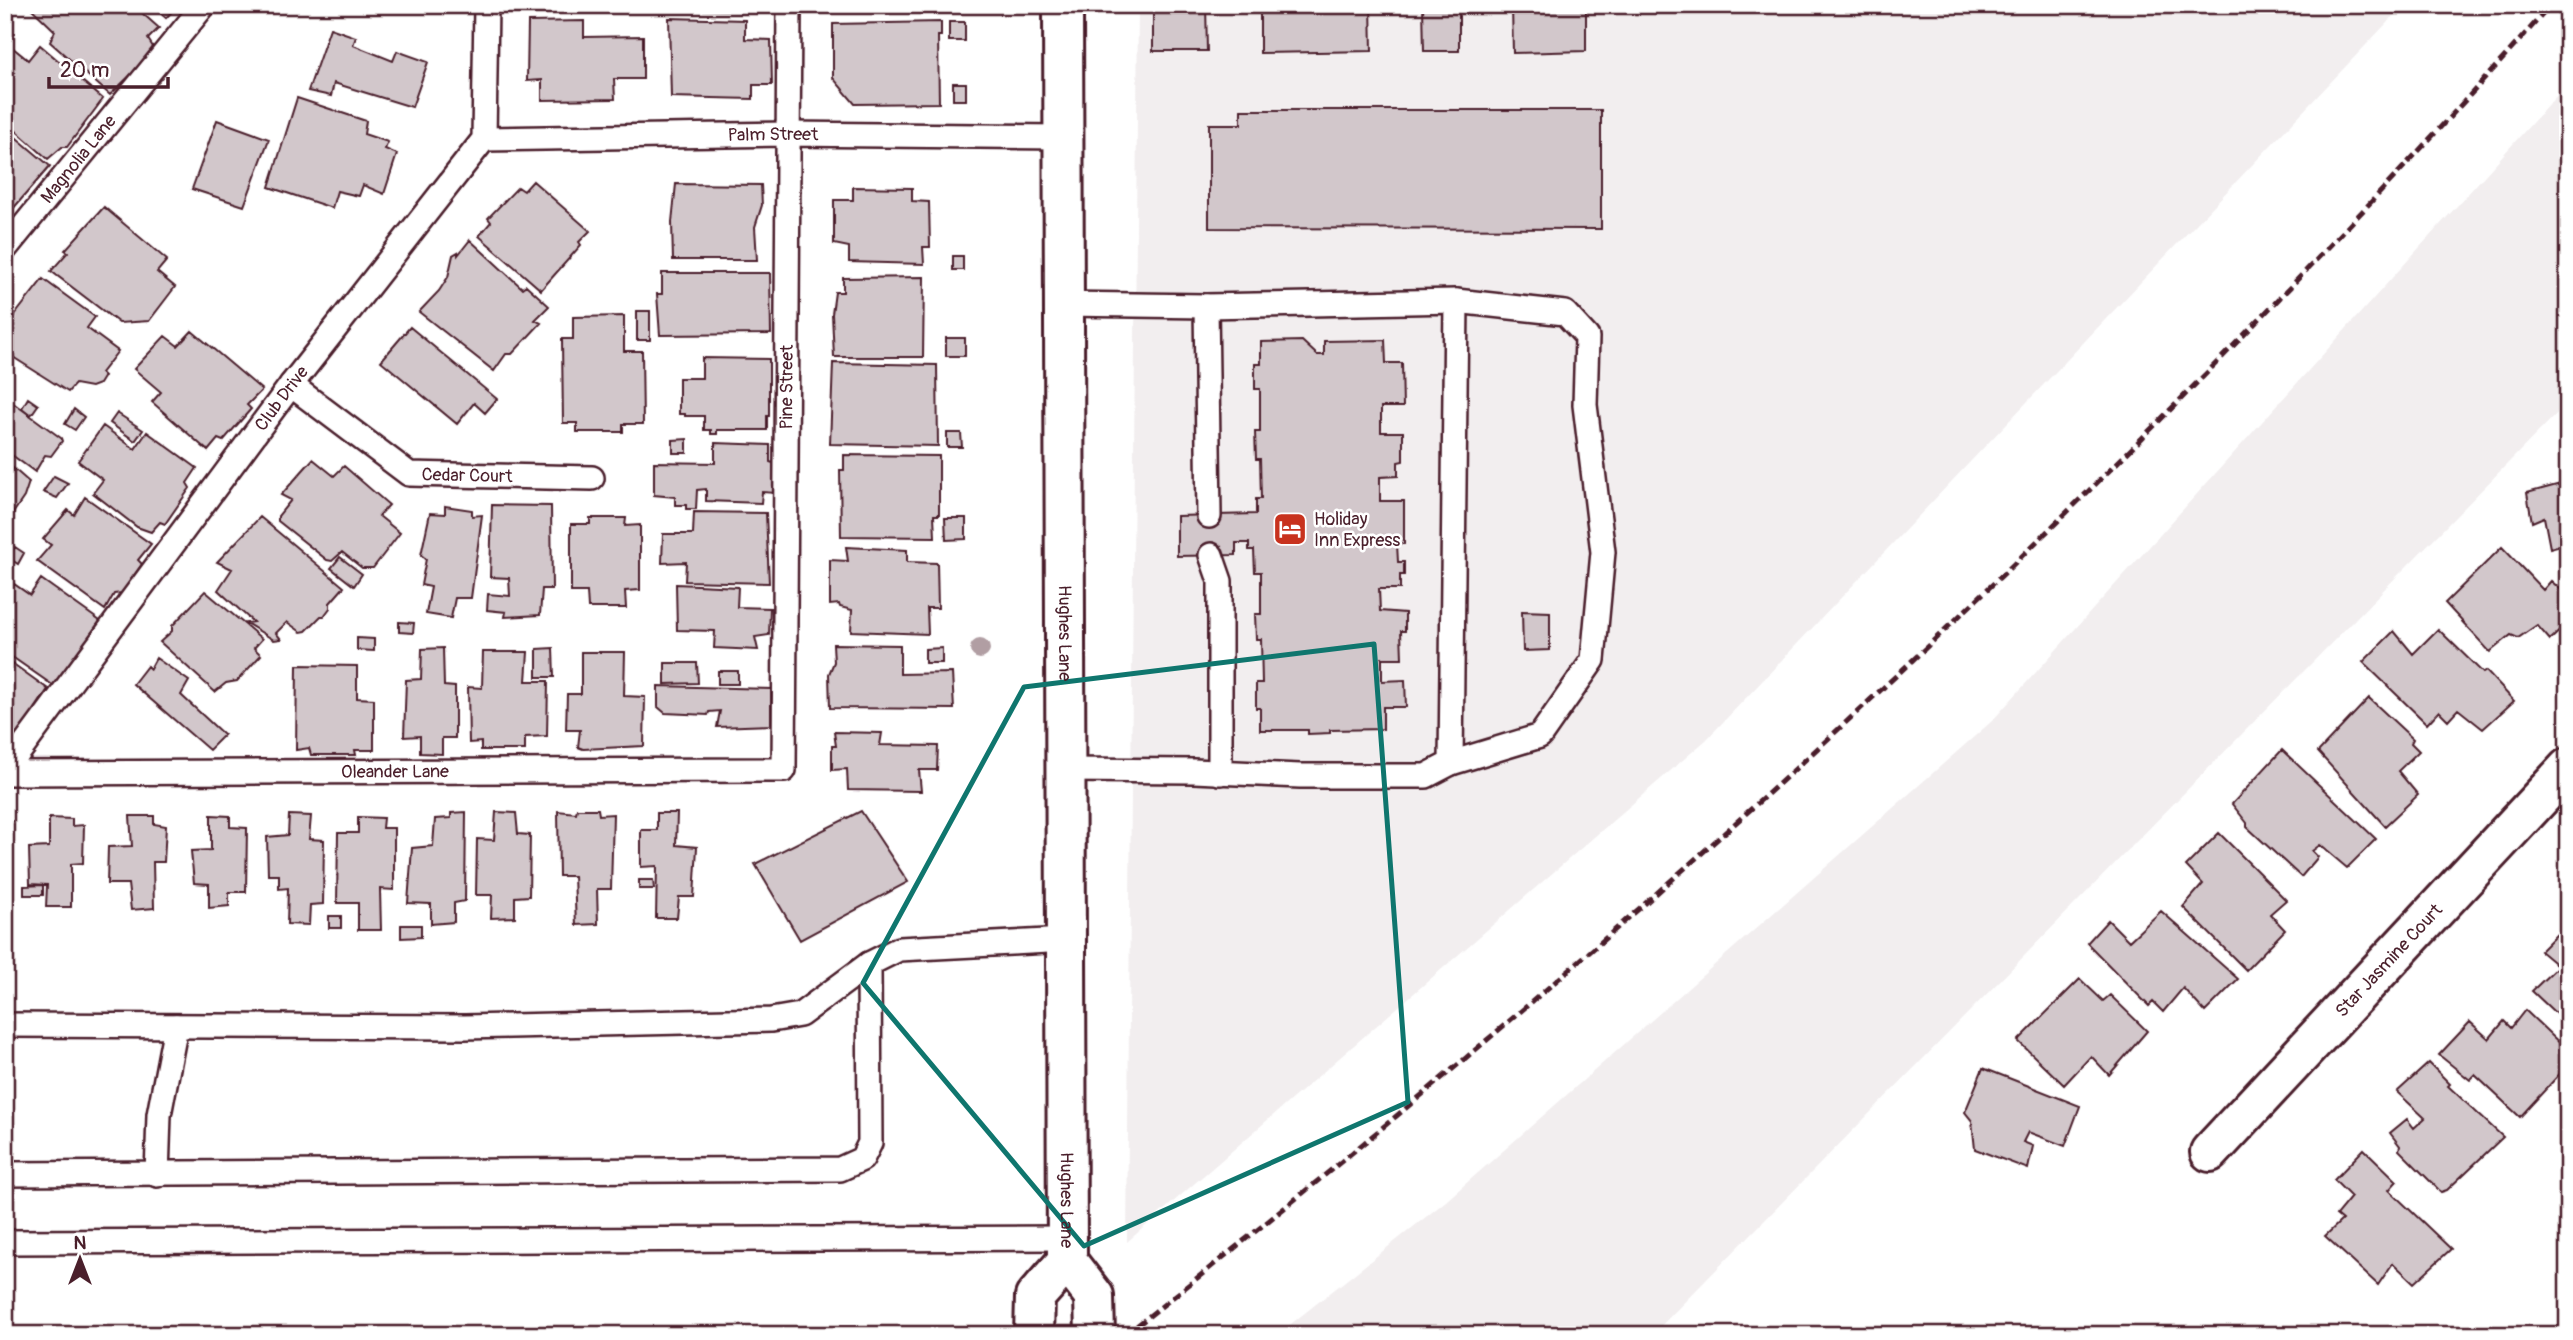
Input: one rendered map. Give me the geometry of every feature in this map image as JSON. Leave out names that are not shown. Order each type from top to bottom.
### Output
[{"type":"street","name":"Hughes Lane","points":[[1063,5],[1067,1249],[1094,1296],[1094,1335]]},
{"type":"street","name":"Star Jasmine Court","points":[[2210,1152],[2568,768]]},
{"type":"street","name":"Hughes Lane","points":[[1034,1335],[1035,1297],[1067,1249]]},
{"type":"lane","name":"Magnolia Lane","points":[[5,249],[204,5]]},
{"type":"lane","points":[[484,139],[486,5]]},
{"type":"lane","name":"Pine Street","points":[[784,770],[789,5]]},
{"type":"lane","name":"Palm Street","points":[[484,139],[787,134],[1062,137]]},
{"type":"lane","name":"Club Drive","points":[[5,772],[291,385],[484,139]]},
{"type":"lane","points":[[1063,304],[1206,306],[1456,301],[1565,313],[1587,337],[1585,405],[1603,552],[1593,660],[1540,736],[1451,763],[1426,776],[1065,770]]},
{"type":"lane","points":[[1451,763],[1456,301]]},
{"type":"lane","points":[[1206,306],[1209,516]]},
{"type":"lane","name":"Cedar Court","points":[[291,385],[409,474],[592,478]]},
{"type":"lane","points":[[1210,555],[1220,581],[1220,773]]},
{"type":"lane","name":"Oleander Lane","points":[[5,772],[784,770]]},
{"type":"lane","points":[[5,1025],[466,1027],[771,1020],[800,1015],[869,964],[899,949],[1066,940]]},
{"type":"lane","points":[[5,1174],[840,1169],[862,1159],[870,1143],[869,964]]},
{"type":"lane","points":[[157,1174],[159,1115],[176,1026]]},
{"type":"lane","points":[[5,1242],[1067,1249]]},
{"type":"highlighted area","points":[[1374,644],[1408,1102],[1084,1246],[863,983],[1024,687]]},
{"type":"shaded area","points":[[1138,5],[2404,5],[1706,740],[1127,1242]]},
{"type":"shaded area","points":[[2568,83],[2568,402],[1652,1335],[1277,1335],[1446,1201],[1992,721]]},
{"type":"building","points":[[133,5],[159,28],[148,39],[153,47],[147,59],[110,95],[50,42],[55,31],[30,7]]},
{"type":"building","points":[[151,5],[178,5],[166,18]]},
{"type":"building","points":[[688,5],[766,5],[766,11],[688,9]]},
{"type":"building","points":[[1153,5],[1206,5],[1207,51],[1153,51]]},
{"type":"building","points":[[1260,5],[1371,5],[1372,51],[1260,53]]},
{"type":"building","points":[[1423,5],[1459,5],[1459,51],[1424,51]]},
{"type":"building","points":[[1512,5],[1586,5],[1586,51],[1513,53]]},
{"type":"building","points":[[669,18],[745,20],[745,39],[771,40],[772,85],[753,85],[753,99],[671,97]]},
{"type":"building","points":[[584,21],[584,37],[643,36],[643,79],[614,79],[615,99],[542,100],[542,80],[527,81],[528,22]]},
{"type":"building","points":[[941,22],[941,36],[938,36],[939,103],[855,104],[833,78],[833,24]]},
{"type":"building","points":[[949,22],[965,22],[965,41],[949,41]]},
{"type":"building","points":[[330,28],[356,37],[353,45],[393,61],[397,51],[428,62],[412,107],[334,83],[331,96],[308,91]]},
{"type":"building","points":[[7,43],[28,60],[40,45],[103,99],[67,147],[62,147],[48,159],[5,121]]},
{"type":"building","points":[[953,83],[966,83],[966,100],[953,100]]},
{"type":"building","points":[[297,98],[366,121],[364,134],[388,142],[385,149],[397,154],[384,194],[363,185],[359,196],[337,191],[332,208],[269,187]]},
{"type":"building","points":[[1241,110],[1601,110],[1601,229],[1209,228],[1209,124],[1241,124]]},
{"type":"building","points":[[217,120],[269,139],[244,206],[192,189]]},
{"type":"building","points":[[5,128],[50,166],[5,218]]},
{"type":"building","points":[[533,181],[590,231],[541,290],[479,236],[491,222],[488,218],[518,187],[524,191]]},
{"type":"building","points":[[676,184],[761,185],[762,205],[755,227],[757,260],[673,260],[672,222]]},
{"type":"building","points":[[853,187],[912,188],[912,201],[929,202],[930,247],[923,247],[924,264],[849,262],[849,247],[834,244],[834,200],[853,200]]},
{"type":"building","points":[[104,207],[167,260],[157,272],[175,287],[149,321],[119,323],[51,271],[68,252],[65,250]]},
{"type":"building","points":[[470,240],[522,288],[526,285],[549,306],[535,320],[541,323],[512,354],[506,354],[494,371],[419,312],[448,277],[453,255],[458,252],[458,255]]},
{"type":"building","points":[[953,256],[963,256],[963,270],[953,270]]},
{"type":"building","points":[[662,273],[770,273],[771,334],[660,335],[657,294],[662,294]]},
{"type":"building","points":[[924,277],[923,357],[834,357],[832,314],[835,292],[843,292],[843,278]]},
{"type":"building","points":[[43,279],[95,317],[87,328],[118,351],[101,373],[104,376],[99,384],[91,387],[75,384],[68,392],[5,352],[5,334],[9,329],[7,325]]},
{"type":"building","points":[[637,311],[650,311],[650,340],[637,340]]},
{"type":"building","points":[[624,316],[624,351],[642,351],[643,424],[623,424],[623,432],[577,432],[577,423],[563,423],[562,339],[573,339],[573,317]]},
{"type":"building","points":[[410,327],[497,399],[485,413],[474,403],[457,424],[381,361]]},
{"type":"building","points":[[192,331],[262,390],[247,405],[251,409],[223,441],[218,439],[208,451],[152,402],[161,392],[134,369],[165,336],[178,346]]},
{"type":"building","points":[[946,338],[965,338],[965,356],[946,356]]},
{"type":"building","name":"Holiday Inn Express","points":[[1385,340],[1386,363],[1402,363],[1403,407],[1381,407],[1381,432],[1403,432],[1403,461],[1398,462],[1398,476],[1380,477],[1380,501],[1404,501],[1404,544],[1397,544],[1398,562],[1404,562],[1404,575],[1400,575],[1400,589],[1379,589],[1380,611],[1405,613],[1405,631],[1401,631],[1402,658],[1382,658],[1382,681],[1405,680],[1406,707],[1383,707],[1383,729],[1330,730],[1330,733],[1308,734],[1308,730],[1260,730],[1260,708],[1256,708],[1256,683],[1262,683],[1261,639],[1256,639],[1255,614],[1261,614],[1261,572],[1255,572],[1254,550],[1249,550],[1249,543],[1236,543],[1236,555],[1177,556],[1177,516],[1256,514],[1256,499],[1261,499],[1260,459],[1256,459],[1255,432],[1260,432],[1260,389],[1255,389],[1255,364],[1261,364],[1261,342],[1302,341],[1317,355],[1324,355],[1324,341]]},
{"type":"building","points":[[702,358],[769,359],[767,430],[717,430],[717,434],[711,434],[711,430],[704,430],[704,416],[679,414],[679,378],[702,378]]},
{"type":"building","points":[[833,363],[937,365],[938,446],[830,444]]},
{"type":"building","points":[[5,397],[61,438],[62,441],[51,456],[45,455],[35,472],[5,450]]},
{"type":"building","points":[[28,398],[38,405],[31,415],[22,408]]},
{"type":"building","points":[[74,409],[84,417],[75,430],[65,424]]},
{"type":"building","points":[[117,413],[143,430],[135,441],[110,423]]},
{"type":"building","points":[[103,426],[135,449],[147,432],[197,468],[187,483],[190,488],[165,524],[160,522],[151,532],[137,527],[93,493],[103,480],[78,461]]},
{"type":"building","points":[[947,433],[961,433],[962,447],[947,447]]},
{"type":"building","points":[[687,439],[687,453],[673,453],[673,440]]},
{"type":"building","points":[[715,443],[770,445],[770,462],[776,464],[776,493],[762,492],[761,503],[706,501],[706,489],[697,490],[696,509],[675,505],[675,497],[654,495],[654,462],[715,463]]},
{"type":"building","points":[[844,455],[939,456],[939,515],[934,515],[935,537],[841,536],[840,470],[844,470]]},
{"type":"building","points":[[313,459],[334,476],[344,466],[389,505],[379,516],[400,533],[373,568],[362,568],[342,552],[332,561],[327,560],[278,521],[278,516],[291,500],[281,495]]},
{"type":"building","points":[[5,461],[29,482],[24,497],[5,525]]},
{"type":"building","points":[[54,476],[68,483],[57,498],[43,492]]},
{"type":"building","points":[[2568,482],[2568,543],[2550,548],[2544,517],[2532,522],[2527,493]]},
{"type":"building","points":[[85,497],[151,544],[138,560],[142,564],[122,593],[114,594],[105,610],[37,561],[51,545],[43,539],[68,510],[74,515]]},
{"type":"building","points":[[492,505],[551,506],[552,589],[542,589],[540,615],[505,617],[506,612],[487,610],[488,594],[510,596],[509,578],[490,577]]},
{"type":"building","points":[[445,506],[472,510],[472,516],[482,515],[471,598],[455,598],[451,618],[426,614],[431,587],[421,585],[426,559],[421,555],[430,513],[445,514]]},
{"type":"building","points":[[694,512],[766,513],[769,583],[685,581],[686,562],[662,563],[663,534],[693,534]]},
{"type":"building","points":[[260,517],[344,587],[330,603],[324,616],[306,631],[301,632],[287,622],[276,633],[281,639],[274,640],[246,623],[253,622],[218,590],[232,569],[217,562]]},
{"type":"building","points":[[590,518],[626,518],[625,526],[640,525],[640,590],[625,591],[626,608],[588,608],[587,592],[571,592],[571,524],[590,524]]},
{"type":"building","points":[[945,518],[966,518],[966,539],[946,540]]},
{"type":"building","points":[[15,547],[24,553],[18,564],[7,557]]},
{"type":"building","points":[[846,547],[907,550],[907,562],[937,563],[938,608],[927,608],[928,634],[851,631],[852,610],[840,607],[839,604],[830,605],[830,560],[848,561]]},
{"type":"building","points":[[2502,547],[2543,590],[2551,581],[2568,596],[2568,623],[2550,640],[2537,625],[2518,638],[2511,635],[2490,652],[2445,603]]},
{"type":"building","points":[[340,557],[362,574],[354,586],[331,568]]},
{"type":"building","points":[[41,579],[100,621],[81,656],[68,673],[62,673],[54,686],[5,652],[5,597],[14,584],[30,595]]},
{"type":"building","points":[[676,584],[738,587],[737,607],[770,608],[769,635],[755,637],[758,650],[714,648],[715,631],[677,630]]},
{"type":"building","points":[[205,591],[262,639],[254,648],[261,655],[237,681],[226,683],[215,692],[160,642]]},
{"type":"building","points":[[1522,611],[1550,612],[1550,650],[1523,651]]},
{"type":"building","points":[[399,622],[414,623],[413,633],[399,632]]},
{"type":"building","points":[[2438,629],[2483,673],[2486,671],[2514,701],[2483,729],[2458,709],[2448,720],[2439,711],[2427,724],[2363,662],[2394,631],[2413,654]]},
{"type":"building","points":[[357,638],[374,639],[374,651],[357,650]]},
{"type":"building","points":[[833,644],[900,645],[900,674],[952,673],[954,709],[830,708],[829,674],[834,662]]},
{"type":"building","points":[[443,648],[444,686],[455,687],[455,738],[442,738],[442,754],[420,753],[420,736],[404,737],[406,680],[421,679],[422,649]]},
{"type":"building","points":[[553,648],[554,677],[537,677],[537,649]]},
{"type":"building","points":[[942,648],[942,663],[925,663],[925,649]]},
{"type":"building","points":[[483,652],[528,652],[526,681],[548,681],[547,736],[525,737],[525,750],[481,750],[481,742],[469,743],[468,687],[482,688]]},
{"type":"building","points":[[581,652],[625,652],[624,696],[645,697],[644,746],[583,749],[578,747],[580,730],[566,730],[567,694],[581,694]]},
{"type":"building","points":[[5,658],[48,689],[35,709],[39,712],[15,748],[5,748]]},
{"type":"building","points":[[156,658],[189,681],[181,695],[224,735],[209,750],[133,684],[147,666],[150,669]]},
{"type":"building","points":[[665,663],[697,663],[698,683],[665,684]]},
{"type":"building","points":[[297,665],[357,666],[357,698],[374,699],[374,750],[355,750],[356,755],[311,755],[309,748],[296,750]]},
{"type":"building","points":[[718,671],[738,671],[738,684],[718,684]]},
{"type":"building","points":[[658,686],[771,689],[771,725],[717,727],[720,711],[709,712],[708,715],[665,713],[658,707]]},
{"type":"building","points":[[2369,698],[2413,739],[2411,743],[2419,751],[2398,771],[2418,795],[2385,826],[2318,752]]},
{"type":"building","points":[[834,732],[882,733],[880,745],[938,746],[937,770],[919,770],[921,791],[848,790],[847,769],[832,770],[832,746],[836,746]]},
{"type":"building","points":[[2282,750],[2376,839],[2347,868],[2320,845],[2312,851],[2318,857],[2301,877],[2247,827],[2247,823],[2232,804]]},
{"type":"building","points":[[577,809],[598,809],[599,815],[613,814],[611,889],[597,889],[598,924],[576,925],[574,876],[559,876],[558,811],[576,813]]},
{"type":"building","points":[[861,811],[908,882],[800,940],[755,864]]},
{"type":"building","points":[[466,812],[465,901],[454,903],[454,922],[431,924],[431,904],[408,903],[412,848],[433,846],[435,819],[451,818],[451,813]]},
{"type":"building","points":[[496,812],[516,813],[518,834],[530,835],[529,896],[515,897],[515,917],[491,918],[492,895],[476,895],[477,839],[494,840]]},
{"type":"building","points":[[657,813],[677,813],[676,845],[697,847],[694,897],[679,897],[677,918],[656,918],[657,866],[641,867],[641,830],[657,830]]},
{"type":"building","points":[[211,815],[230,816],[230,827],[247,828],[246,892],[229,892],[229,906],[209,908],[209,884],[194,883],[191,851],[211,850]]},
{"type":"building","points":[[289,815],[311,816],[309,839],[324,840],[323,904],[310,905],[309,925],[287,924],[288,888],[279,889],[279,875],[268,875],[267,837],[288,835]]},
{"type":"building","points":[[130,816],[154,816],[154,824],[166,826],[164,862],[153,862],[154,908],[131,910],[128,884],[107,884],[108,847],[132,846]]},
{"type":"building","points":[[358,817],[383,818],[382,828],[394,828],[394,890],[380,889],[381,930],[358,930],[358,903],[337,903],[338,833],[358,833]]},
{"type":"building","points":[[49,818],[72,819],[72,826],[84,825],[83,863],[71,864],[71,907],[46,907],[47,885],[30,884],[29,848],[49,847]]},
{"type":"building","points":[[5,821],[12,821],[7,922],[5,922]]},
{"type":"building","points":[[2219,833],[2286,900],[2270,914],[2285,930],[2246,970],[2183,907],[2203,884],[2186,866]]},
{"type":"building","points":[[639,880],[653,880],[654,889],[639,889]]},
{"type":"building","points":[[43,885],[43,895],[24,895],[24,886]]},
{"type":"building","points":[[2161,911],[2238,979],[2205,1012],[2183,988],[2163,1012],[2153,1002],[2149,1006],[2087,943],[2108,920],[2129,941]]},
{"type":"building","points":[[329,916],[341,916],[341,928],[329,928]]},
{"type":"building","points":[[2568,923],[2568,1025],[2532,991],[2558,966],[2540,951]]},
{"type":"building","points":[[401,925],[421,925],[421,937],[401,938]]},
{"type":"building","points":[[2080,979],[2103,1001],[2110,995],[2147,1031],[2109,1075],[2091,1056],[2064,1085],[2018,1041]]},
{"type":"building","points":[[2525,1010],[2568,1051],[2568,1065],[2520,1117],[2475,1075],[2470,1080],[2439,1055],[2470,1022],[2489,1039],[2504,1021],[2511,1028]]},
{"type":"building","points":[[2429,1063],[2450,1084],[2448,1086],[2503,1137],[2447,1190],[2441,1192],[2399,1150],[2400,1146],[2390,1133],[2407,1119],[2414,1128],[2425,1118],[2397,1092]]},
{"type":"building","points":[[1983,1068],[2080,1106],[2065,1146],[2028,1132],[2023,1142],[2033,1146],[2028,1169],[1975,1149],[1972,1121],[1965,1112]]},
{"type":"building","points":[[2364,1149],[2397,1181],[2389,1190],[2451,1249],[2414,1283],[2393,1263],[2378,1285],[2325,1236],[2342,1220],[2336,1215],[2351,1197],[2334,1180]]},
{"type":"railway","points":[[1125,1335],[1316,1182],[1503,1026],[1687,866],[1868,702],[2045,534],[2218,362],[2386,185],[2551,5]]},
{"type":"place","name":"Holiday Inn Express","points":[[1290,529]]}]
